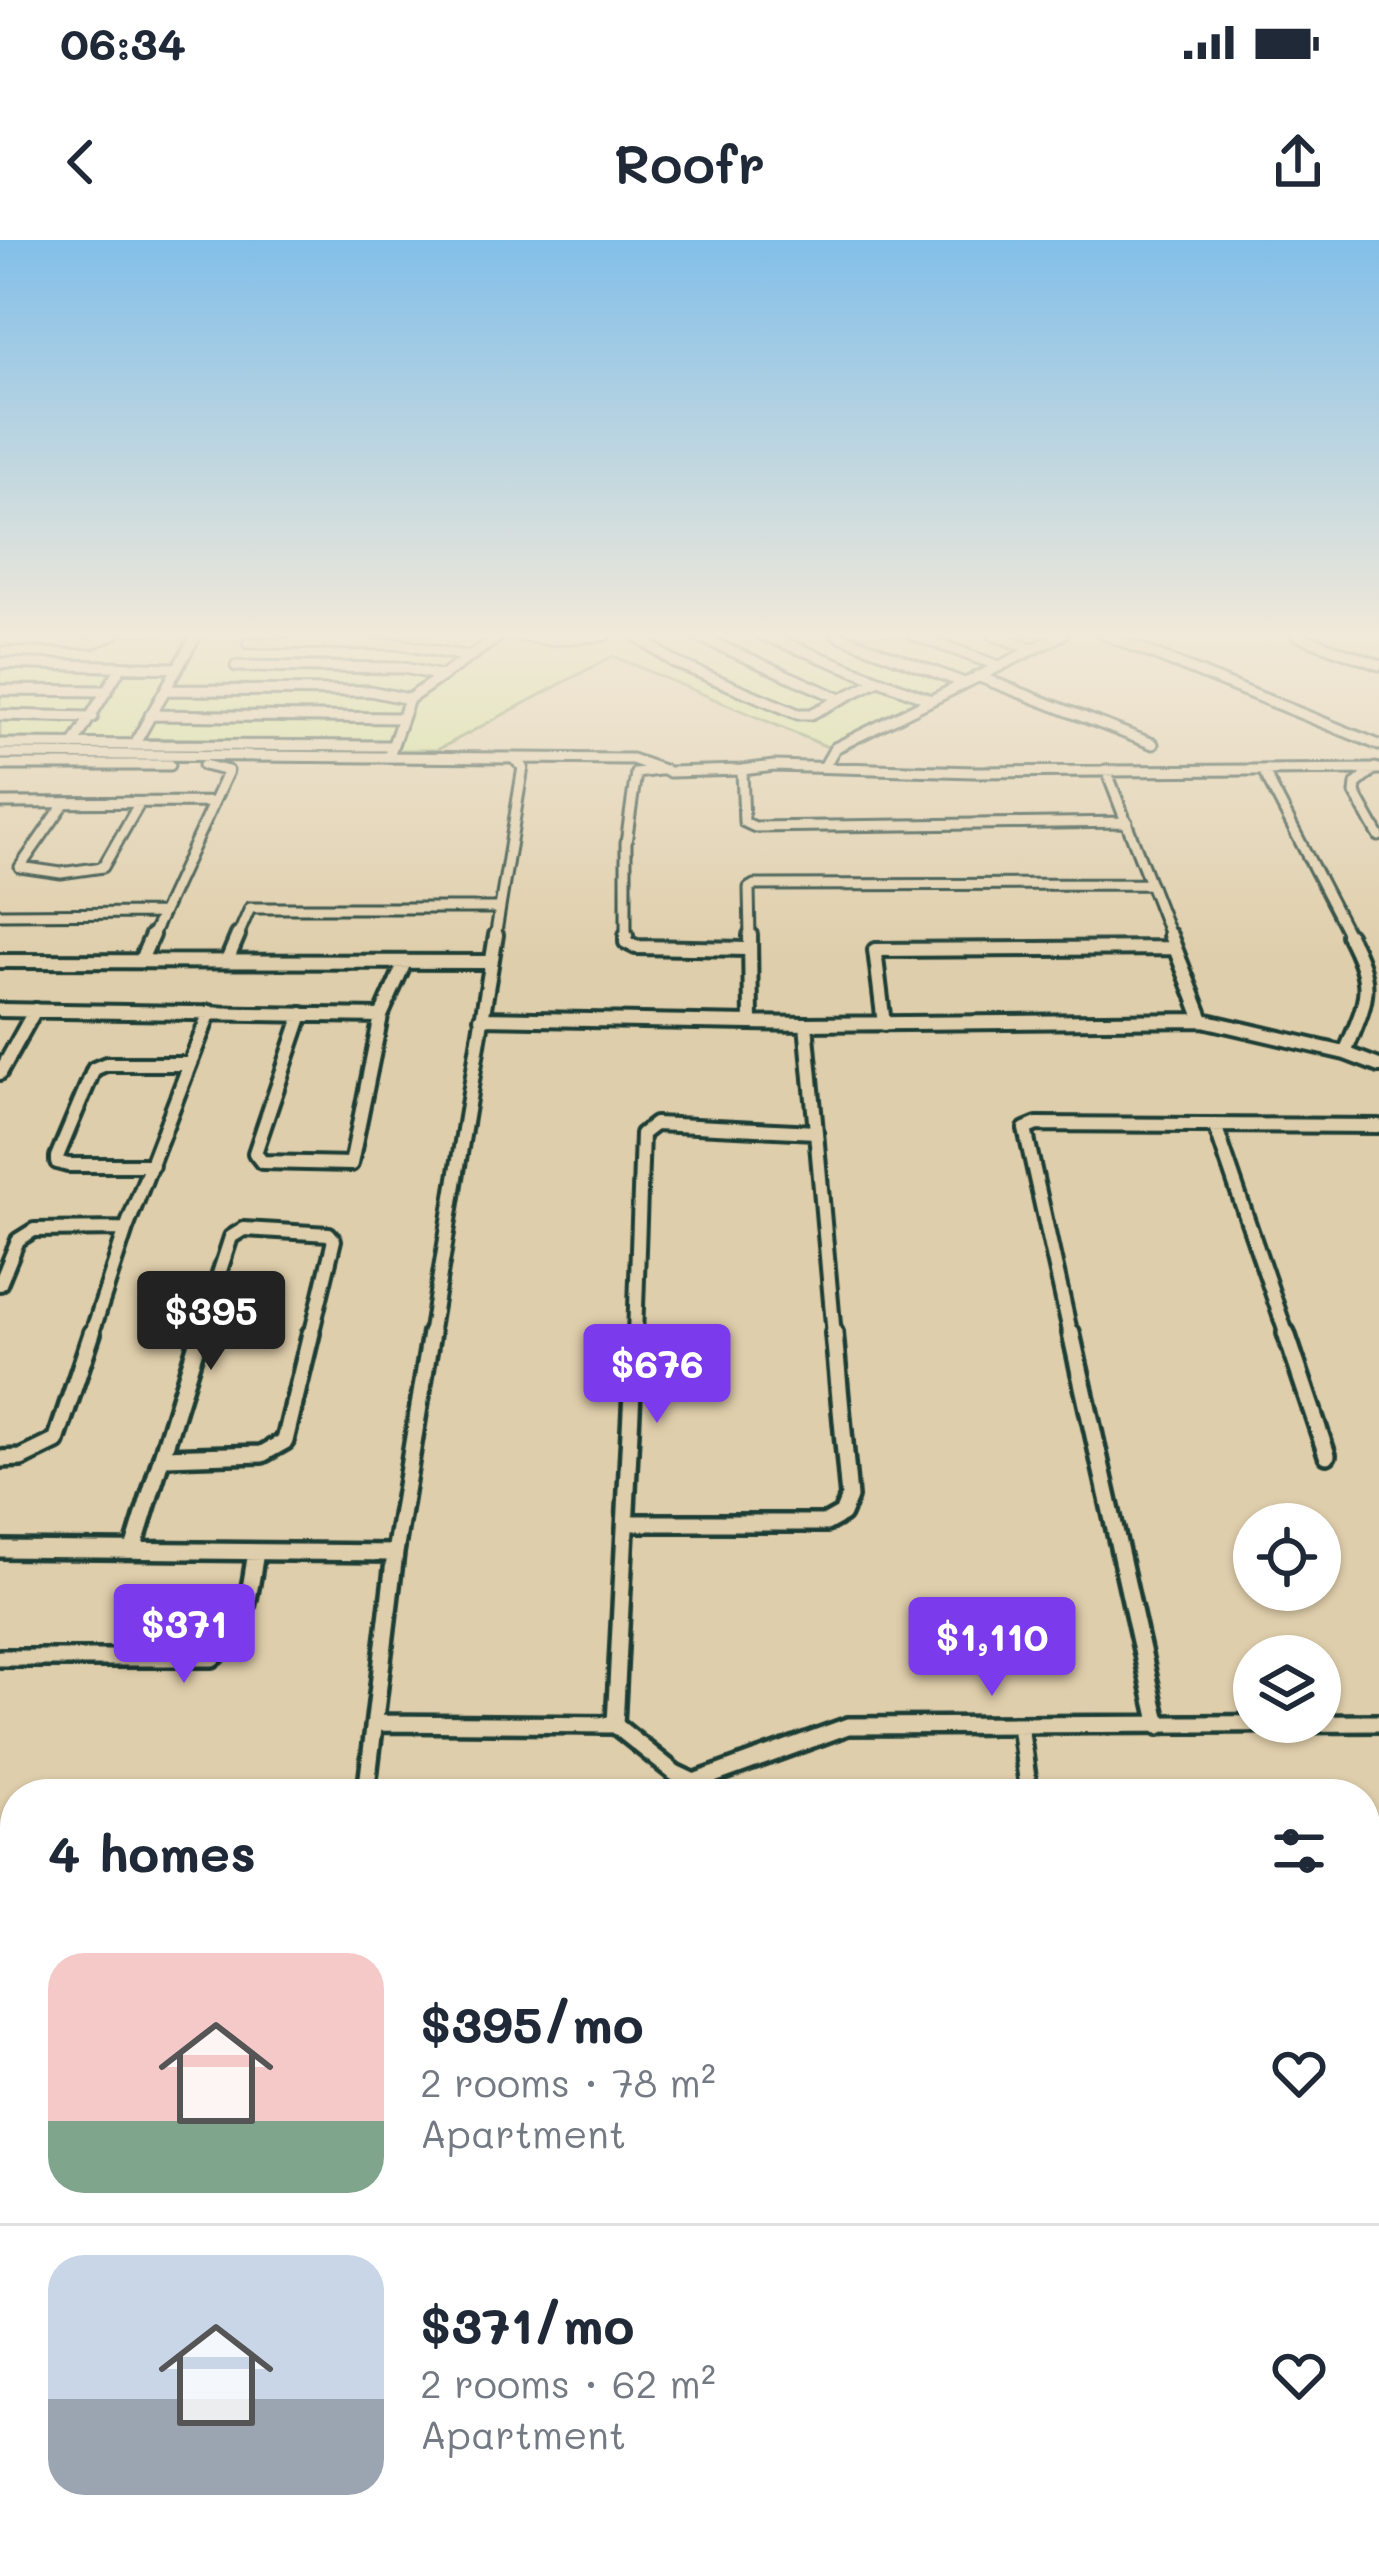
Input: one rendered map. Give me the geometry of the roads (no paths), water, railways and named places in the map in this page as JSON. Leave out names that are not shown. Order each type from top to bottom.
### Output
[{"type":"street","points":[[390,752],[393,743]]},
{"type":"street","points":[[824,767],[835,748],[845,743]]},
{"type":"street","points":[[0,744],[632,759],[659,770]]},
{"type":"street","points":[[0,754],[390,752]]},
{"type":"street","points":[[369,1779],[394,1553],[524,773],[520,761],[513,758]]},
{"type":"street","points":[[0,765],[219,765],[229,771],[141,960]]},
{"type":"street","points":[[747,949],[636,947],[626,942],[626,843],[636,773],[824,767],[1377,769]]},
{"type":"street","points":[[1377,769],[1356,784],[1355,793],[1379,836]]},
{"type":"street","points":[[742,770],[744,822],[755,827],[1127,822]]},
{"type":"street","points":[[1106,770],[1203,1020]]},
{"type":"street","points":[[1263,770],[1368,973],[1361,1014],[1346,1053]]},
{"type":"street","points":[[0,803],[212,802]]},
{"type":"street","points":[[64,804],[20,867],[31,872],[87,872],[103,867],[139,804]]},
{"type":"street","points":[[751,1023],[747,949],[749,888],[754,885],[1149,884]]},
{"type":"street","points":[[227,961],[250,908],[499,908]]},
{"type":"street","points":[[0,914],[161,913]]},
{"type":"street","points":[[884,1024],[875,950],[1173,948]]},
{"type":"street","points":[[0,961],[490,962]]},
{"type":"street","points":[[302,1014],[255,1153],[262,1162],[350,1164],[381,1016],[405,962]]},
{"type":"street","points":[[0,1010],[381,1016]]},
{"type":"street","points":[[2,1067],[35,1010]]},
{"type":"street","points":[[0,1459],[21,1458],[56,1441],[126,1229],[210,1012]]},
{"type":"street","points":[[481,1018],[806,1024],[1203,1020],[1346,1053],[1379,1066]]},
{"type":"street","points":[[629,1523],[826,1523],[842,1514],[849,1497],[806,1024]]},
{"type":"street","points":[[152,1165],[68,1165],[57,1162],[56,1156],[94,1069],[106,1064],[190,1064]]},
{"type":"street","points":[[1159,1726],[1025,1130],[1037,1124],[1379,1126]]},
{"type":"street","points":[[1215,1125],[1327,1454]]},
{"type":"street","points":[[615,1725],[629,1523],[645,1128],[816,1132]]},
{"type":"street","points":[[0,1284],[18,1240],[34,1229],[126,1229]]},
{"type":"street","points":[[133,1550],[165,1457],[195,1338],[231,1238],[244,1229],[329,1234],[334,1240],[285,1442],[262,1454],[165,1457]]},
{"type":"street","points":[[0,1549],[394,1553]]},
{"type":"street","points":[[0,1658],[212,1658],[224,1652],[242,1627],[256,1552]]},
{"type":"street","points":[[378,1723],[615,1725],[688,1779]]},
{"type":"street","points":[[702,1779],[848,1726],[1379,1723]]},
{"type":"street","points":[[1020,1725],[1027,1779]]}]
